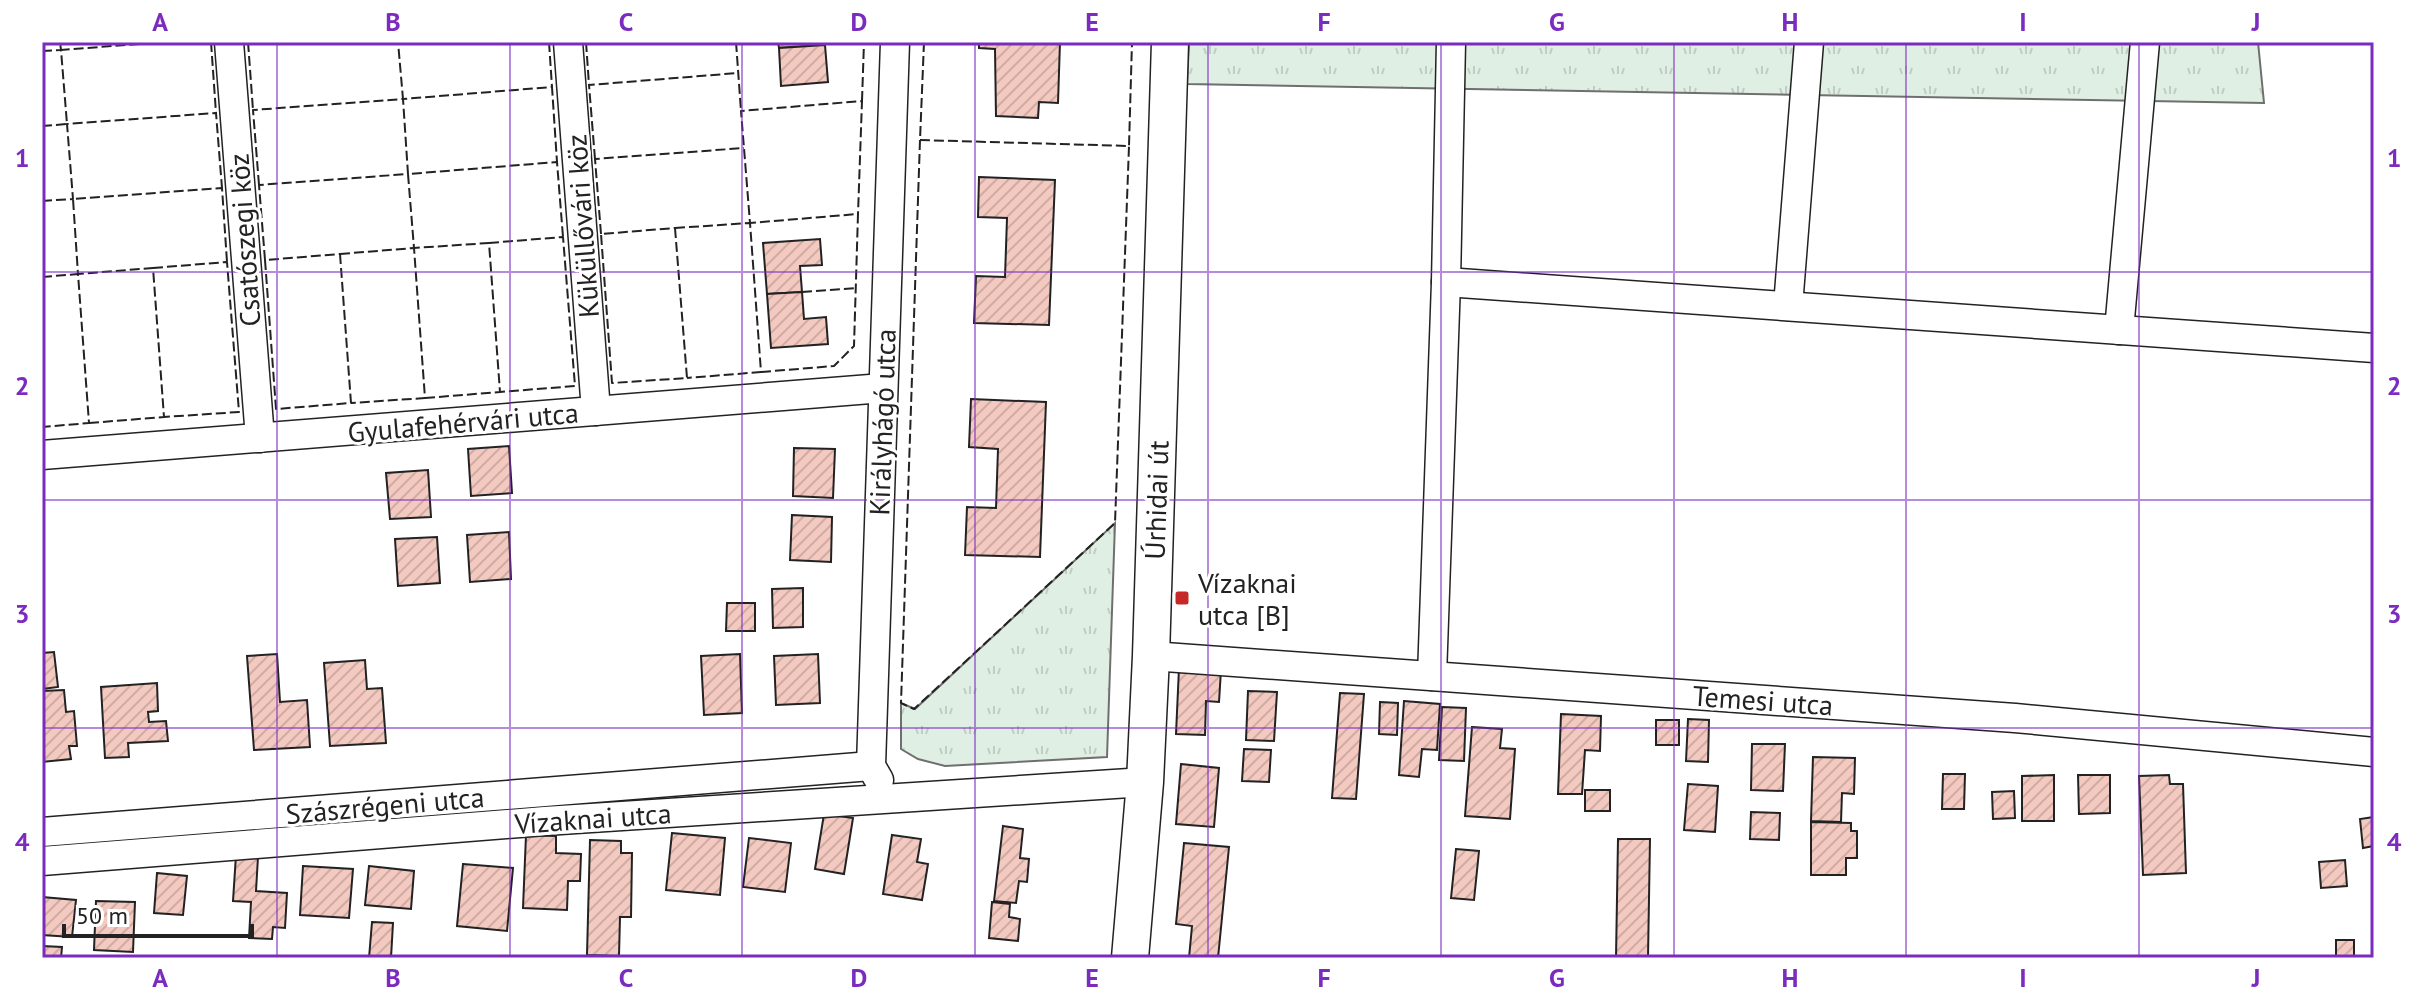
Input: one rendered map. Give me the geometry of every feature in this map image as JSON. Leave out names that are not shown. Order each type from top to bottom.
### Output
[{"type":"main road","name":"Úrhidai út","points":[[1130,958],[1145,782],[1151,656],[1170,42]]},
{"type":"street","name":"Csatószegi köz","points":[[229,42],[260,438]]},
{"type":"street","name":"Küküllővári köz","points":[[568,42],[596,411]]},
{"type":"street","name":"Királyhágó utca","points":[[871,766],[895,42]]},
{"type":"street","points":[[1432,676],[1451,42]]},
{"type":"street","points":[[1788,306],[1809,42]]},
{"type":"street","points":[[2119,330],[2145,42]]},
{"type":"street","points":[[1446,282],[2374,348]]},
{"type":"street","name":"Gyulafehérvári utca","points":[[42,455],[883,388]]},
{"type":"street","name":"Temesi utca","points":[[1151,656],[2015,718],[2374,752]]},
{"type":"street","points":[[871,766],[889,798]]},
{"type":"street","name":"Szászrégeni utca","points":[[42,832],[871,766]]},
{"type":"street","name":"Vízaknai utca","points":[[42,861],[545,821],[1145,782]]},
{"type":"green space","points":[[1189,42],[2258,42],[2264,103],[1187,84]]},
{"type":"green space","points":[[1115,523],[1107,757],[945,766],[918,759],[901,749],[901,703],[915,709]]},
{"type":"building","points":[[778,42],[825,42],[825,45],[779,48]]},
{"type":"building","points":[[979,42],[1060,42],[1058,103],[1039,102],[1038,118],[996,116],[995,49],[979,48]]},
{"type":"building","points":[[825,45],[828,82],[781,86],[779,48]]},
{"type":"building","points":[[979,177],[1055,180],[1049,325],[974,323],[976,276],[1005,277],[1007,218],[978,217]]},
{"type":"building","points":[[820,239],[822,265],[800,266],[802,292],[767,294],[763,243]]},
{"type":"building","points":[[802,292],[804,319],[826,317],[828,344],[771,348],[767,294]]},
{"type":"building","points":[[971,399],[1046,402],[1040,557],[965,555],[967,507],[996,508],[998,449],[969,447]]},
{"type":"building","points":[[509,446],[512,493],[471,496],[468,449]]},
{"type":"building","points":[[794,448],[835,449],[833,498],[793,496]]},
{"type":"building","points":[[428,470],[431,517],[390,519],[386,473]]},
{"type":"building","points":[[792,515],[832,517],[831,562],[790,560]]},
{"type":"building","points":[[509,532],[511,579],[470,582],[467,535]]},
{"type":"building","points":[[437,537],[440,583],[398,586],[395,539]]},
{"type":"building","points":[[803,588],[803,627],[773,628],[772,589]]},
{"type":"building","points":[[727,603],[755,603],[755,631],[726,631]]},
{"type":"building","points":[[54,652],[58,687],[42,689],[42,653]]},
{"type":"building","points":[[277,654],[280,702],[307,700],[310,747],[254,750],[247,656]]},
{"type":"building","points":[[740,654],[742,713],[704,715],[701,656]]},
{"type":"building","points":[[818,654],[820,703],[776,705],[774,656]]},
{"type":"building","points":[[365,660],[367,689],[382,688],[386,743],[330,746],[324,663]]},
{"type":"building","points":[[1179,668],[1221,670],[1219,702],[1206,701],[1205,735],[1176,734]]},
{"type":"building","points":[[157,683],[158,711],[148,712],[149,722],[166,721],[168,741],[128,743],[129,757],[105,758],[101,687]]},
{"type":"building","points":[[64,690],[66,712],[74,711],[77,746],[69,746],[71,759],[42,762],[42,691]]},
{"type":"building","points":[[1248,691],[1277,692],[1274,741],[1246,740]]},
{"type":"building","points":[[1340,693],[1364,694],[1356,799],[1332,798]]},
{"type":"building","points":[[1404,701],[1440,704],[1437,750],[1422,749],[1419,777],[1399,775]]},
{"type":"building","points":[[1380,702],[1398,703],[1397,735],[1379,734]]},
{"type":"building","points":[[1442,707],[1466,708],[1464,761],[1439,760]]},
{"type":"building","points":[[1561,714],[1601,716],[1600,751],[1585,750],[1582,794],[1558,794]]},
{"type":"building","points":[[1688,719],[1709,720],[1708,762],[1686,761]]},
{"type":"building","points":[[1656,720],[1679,720],[1679,745],[1656,745]]},
{"type":"building","points":[[1472,727],[1502,729],[1500,748],[1515,749],[1510,819],[1465,816]]},
{"type":"building","points":[[1752,744],[1785,744],[1783,791],[1751,790]]},
{"type":"building","points":[[1244,749],[1271,750],[1269,782],[1242,781]]},
{"type":"building","points":[[1813,757],[1855,758],[1854,794],[1842,793],[1841,822],[1811,821]]},
{"type":"building","points":[[1181,764],[1219,768],[1214,827],[1176,824]]},
{"type":"building","points":[[1943,774],[1965,774],[1964,809],[1942,809]]},
{"type":"building","points":[[2054,775],[2054,821],[2022,821],[2022,776]]},
{"type":"building","points":[[2078,775],[2110,775],[2110,813],[2079,814]]},
{"type":"building","points":[[2169,775],[2170,784],[2183,784],[2186,873],[2143,875],[2139,776]]},
{"type":"building","points":[[1688,784],[1718,786],[1715,832],[1684,830]]},
{"type":"building","points":[[1585,790],[1610,790],[1610,811],[1585,811]]},
{"type":"building","points":[[2014,791],[2015,818],[1993,819],[1992,792]]},
{"type":"building","points":[[1751,812],[1780,813],[1779,840],[1750,839]]},
{"type":"building","points":[[824,814],[853,818],[844,874],[815,869]]},
{"type":"building","points":[[2374,817],[2374,846],[2363,848],[2360,819]]},
{"type":"building","points":[[1811,822],[1851,823],[1851,831],[1857,831],[1857,858],[1846,858],[1846,875],[1811,875]]},
{"type":"building","points":[[1003,826],[1023,829],[1020,858],[1029,859],[1027,882],[1019,881],[1016,903],[994,901]]},
{"type":"building","points":[[672,833],[725,838],[720,895],[666,890]]},
{"type":"building","points":[[526,835],[556,836],[556,853],[581,854],[580,881],[568,881],[567,910],[523,908]]},
{"type":"building","points":[[892,835],[921,839],[917,862],[928,864],[922,900],[883,894]]},
{"type":"building","points":[[749,838],[791,843],[785,892],[743,887]]},
{"type":"building","points":[[1618,839],[1650,839],[1648,958],[1616,958]]},
{"type":"building","points":[[590,840],[621,841],[621,853],[632,853],[631,917],[620,917],[619,956],[587,955]]},
{"type":"building","points":[[1184,843],[1229,847],[1218,958],[1189,958],[1192,926],[1176,924]]},
{"type":"building","points":[[1456,849],[1479,851],[1474,900],[1451,898]]},
{"type":"building","points":[[236,855],[258,857],[256,891],[287,893],[285,928],[273,927],[272,939],[249,938],[251,902],[233,901]]},
{"type":"building","points":[[2345,860],[2347,886],[2321,888],[2319,862]]},
{"type":"building","points":[[463,864],[513,868],[507,931],[457,926]]},
{"type":"building","points":[[303,866],[353,869],[349,918],[300,915]]},
{"type":"building","points":[[369,866],[414,871],[411,909],[365,905]]},
{"type":"building","points":[[157,873],[187,876],[183,915],[154,913]]},
{"type":"building","points":[[42,897],[76,900],[72,937],[42,935]]},
{"type":"building","points":[[96,901],[135,902],[133,952],[94,950]]},
{"type":"building","points":[[992,902],[1010,904],[1009,917],[1020,919],[1018,941],[989,938]]},
{"type":"building","points":[[372,922],[393,923],[391,958],[369,958]]},
{"type":"building","points":[[2336,940],[2354,940],[2354,958],[2336,958]]},
{"type":"building","points":[[42,946],[62,947],[61,958],[42,958]]},
{"type":"fence","points":[[42,51],[61,50],[60,42]]},
{"type":"fence","points":[[42,126],[67,124],[61,50],[164,42]]},
{"type":"fence","points":[[211,42],[216,113]]},
{"type":"fence","points":[[248,42],[253,110]]},
{"type":"fence","points":[[259,185],[253,110],[403,99],[398,42]]},
{"type":"fence","points":[[549,42],[552,87]]},
{"type":"fence","points":[[586,42],[589,85]]},
{"type":"fence","points":[[736,42],[741,111]]},
{"type":"fence","points":[[862,101],[864,42]]},
{"type":"fence","points":[[924,42],[920,140],[1129,146],[1132,42]]},
{"type":"fence","points":[[595,159],[589,85],[738,73]]},
{"type":"fence","points":[[265,260],[259,185],[408,174],[403,99],[552,87],[557,162]]},
{"type":"fence","points":[[761,372],[834,366],[854,346],[858,214],[750,223],[741,111],[862,101],[858,214]]},
{"type":"fence","points":[[42,201],[73,199],[67,124],[216,113],[222,188]]},
{"type":"fence","points":[[920,140],[901,703],[914,709],[1115,523],[1129,146]]},
{"type":"fence","points":[[601,234],[595,159],[744,148]]},
{"type":"fence","points":[[425,398],[500,392],[489,243],[414,248],[408,174],[557,162],[563,237]]},
{"type":"fence","points":[[89,423],[164,417],[153,268],[78,274],[73,199],[222,188],[227,262]]},
{"type":"fence","points":[[675,228],[750,223],[761,372],[687,378]]},
{"type":"fence","points":[[675,228],[687,378],[612,383],[601,234],[675,228]]},
{"type":"fence","points":[[489,243],[563,237],[575,386],[500,392]]},
{"type":"fence","points":[[340,254],[414,248],[425,398],[351,403]]},
{"type":"fence","points":[[340,254],[351,403],[276,409],[265,260],[340,254]]},
{"type":"fence","points":[[153,268],[227,262],[239,412],[164,417]]},
{"type":"fence","points":[[42,277],[78,274],[89,423],[42,427]]},
{"type":"fence","points":[[802,292],[856,288]]},
{"type":"place","name":"Vízaknai utca [B]","points":[[1182,598]]}]
